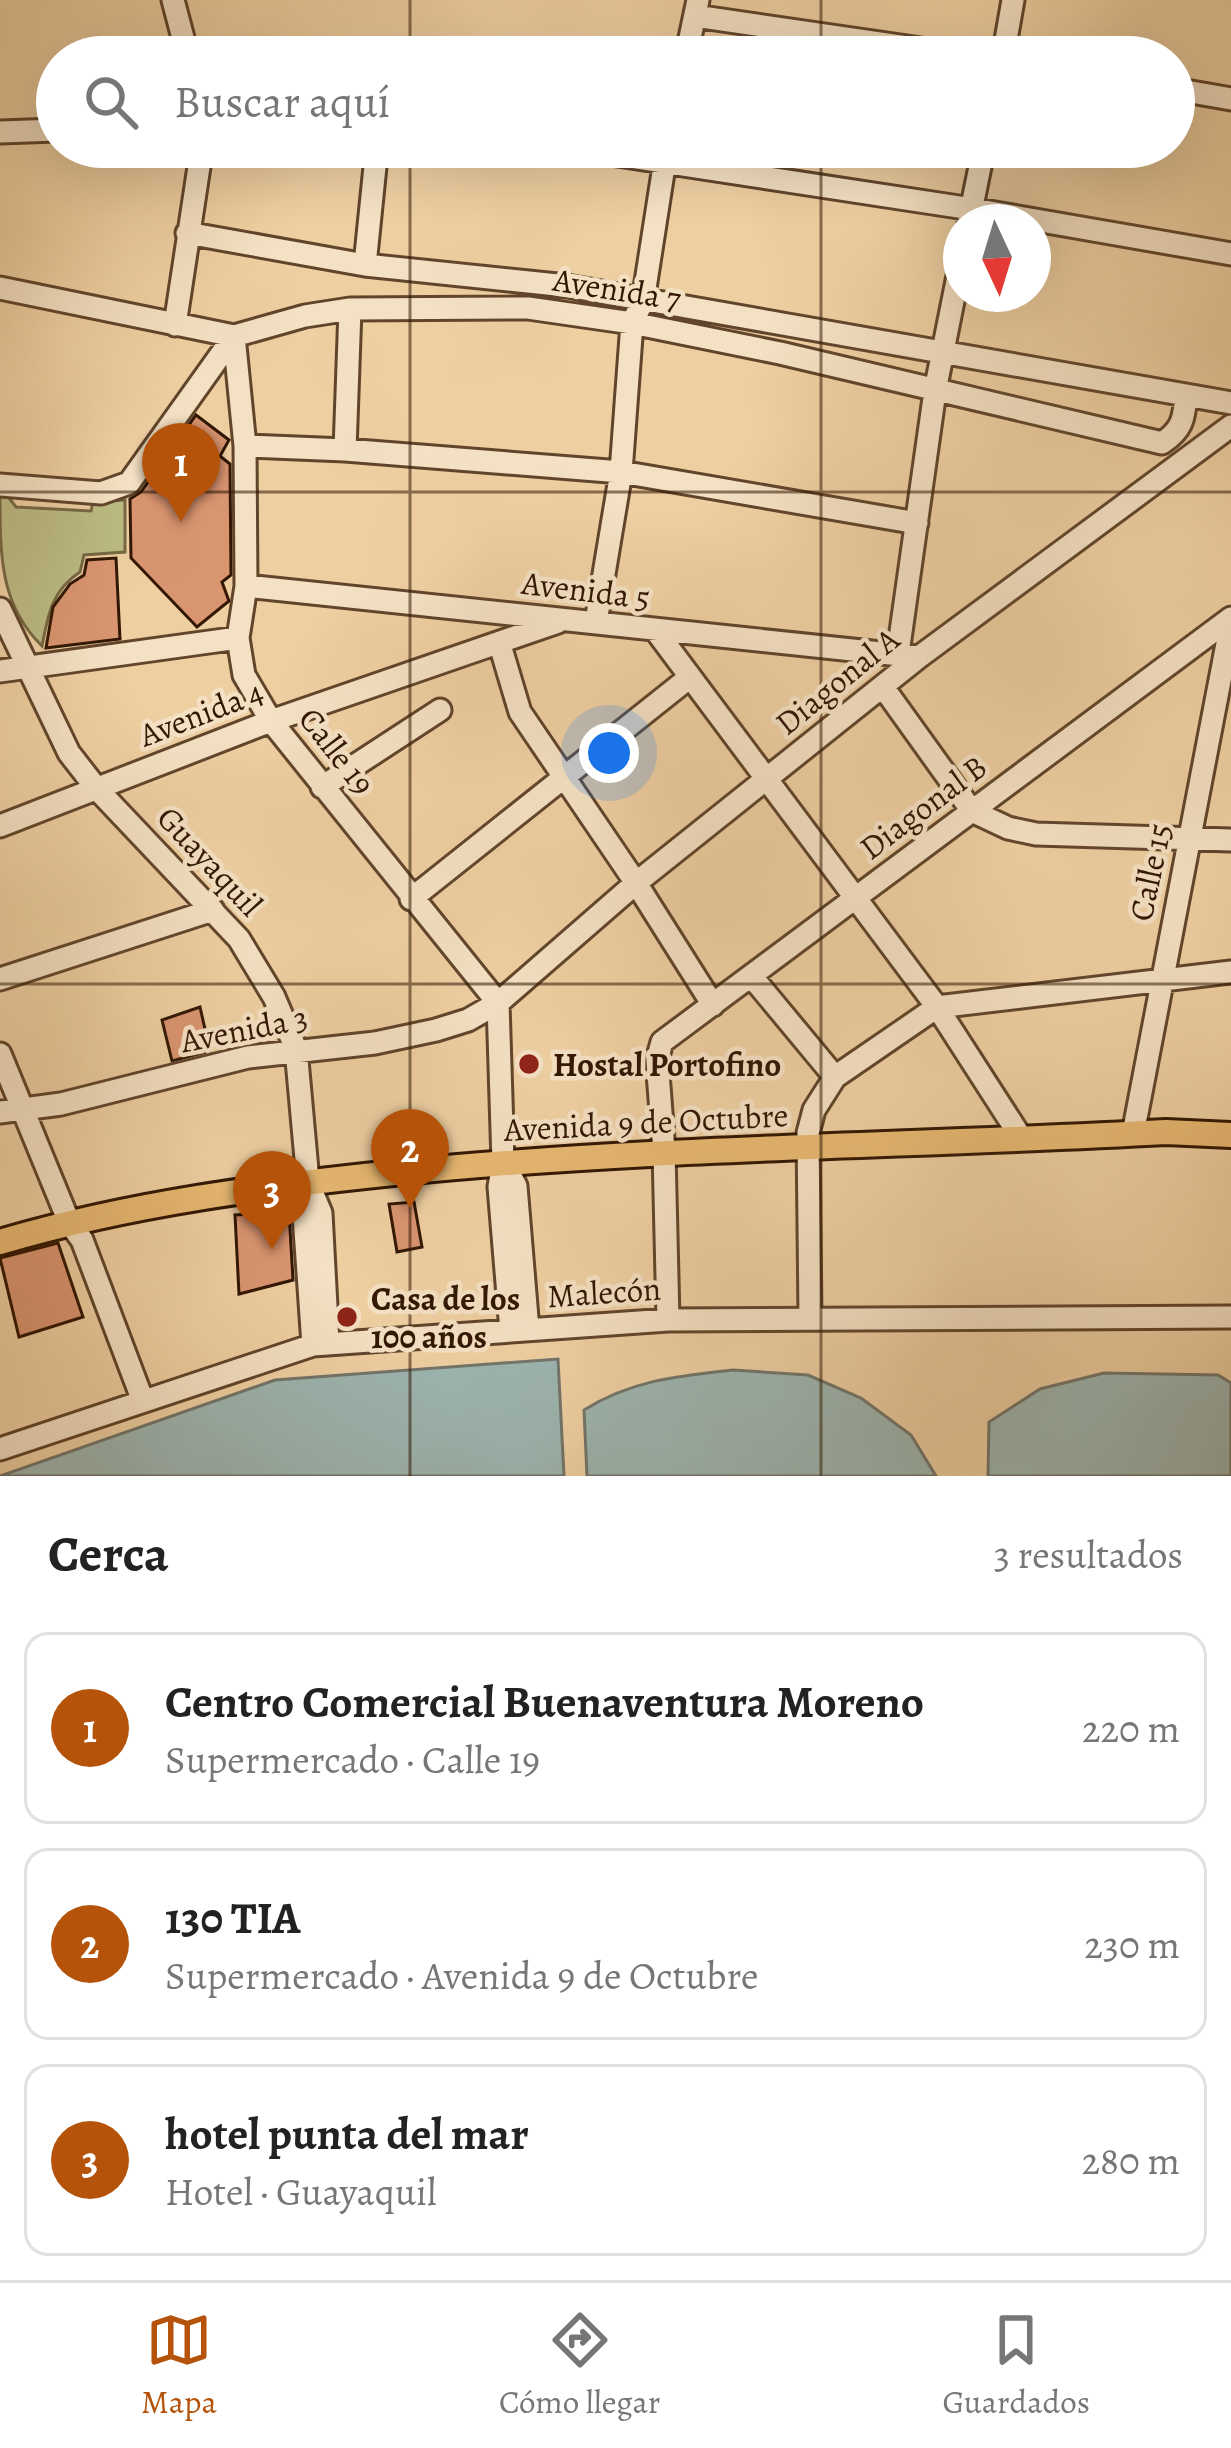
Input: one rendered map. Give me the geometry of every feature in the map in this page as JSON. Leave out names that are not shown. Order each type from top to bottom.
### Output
[{"type":"main road","name":"Avenida 9 de Octubre","points":[[0,1242],[132,1208],[503,1156],[1172,1132],[1231,1135]]},
{"type":"street","points":[[173,0],[182,36]]},
{"type":"street","points":[[1007,36],[1013,0]]},
{"type":"street","points":[[696,8],[856,36]]},
{"type":"street","points":[[1195,93],[1231,99]]},
{"type":"street","points":[[0,132],[36,131]]},
{"type":"street","points":[[175,325],[198,168]]},
{"type":"street","points":[[365,265],[375,168]]},
{"type":"street","points":[[596,622],[621,472],[632,322],[643,301],[663,168]]},
{"type":"street","points":[[730,168],[943,210]]},
{"type":"street","points":[[973,204],[981,168]]},
{"type":"street","points":[[1051,228],[1231,254]]},
{"type":"street","name":"Avenida 7","points":[[187,232],[365,265],[568,286],[1231,404]]},
{"type":"street","name":"Avenida 7","points":[[0,288],[233,336],[350,309],[492,306],[632,322],[1162,443]]},
{"type":"street","points":[[346,450],[350,309]]},
{"type":"street","points":[[909,655],[917,523],[950,312]]},
{"type":"street","points":[[0,484],[101,493],[129,483],[233,336]]},
{"type":"street","name":"Calle 19","points":[[233,336],[244,446],[246,586],[238,638],[244,675],[271,721],[322,787],[498,1003]]},
{"type":"street","points":[[1182,462],[1162,443],[1184,422],[1186,396]]},
{"type":"street","name":"Diagonal A","points":[[498,1003],[636,883],[883,687],[909,655],[1231,426]]},
{"type":"street","points":[[244,446],[621,472],[917,523]]},
{"type":"street","name":"Avenida 5","points":[[246,586],[909,655]]},
{"type":"street","name":"Guayaquil","points":[[0,609],[69,753],[97,789],[239,939],[296,1049],[308,1181],[304,1215],[320,1344]]},
{"type":"street","name":"Avenida 4","points":[[0,826],[271,721],[564,620]]},
{"type":"street","name":"Calle 15","points":[[1132,1134],[1191,839],[1223,706],[1231,621]]},
{"type":"street","name":"Diagonal B","points":[[664,1150],[657,1050],[662,1042],[1231,621]]},
{"type":"street","points":[[656,631],[937,1007],[1022,1139]]},
{"type":"street","points":[[0,671],[238,638]]},
{"type":"street","points":[[500,645],[520,712],[712,1005]]},
{"type":"street","points":[[411,898],[690,677]]},
{"type":"street","points":[[883,687],[972,811],[1008,828],[1036,834],[1231,840]]},
{"type":"street","points":[[322,787],[440,710]]},
{"type":"street","points":[[0,979],[213,910]]},
{"type":"street","points":[[810,1318],[807,1147],[814,1110],[836,1078],[937,1007],[1231,972]]},
{"type":"street","points":[[752,976],[836,1078]]},
{"type":"street","points":[[498,1003],[503,1156],[516,1186],[520,1330]]},
{"type":"street","name":"Avenida 3","points":[[0,1112],[296,1049],[375,1043],[436,1030],[468,1020],[498,1003]]},
{"type":"street","points":[[0,1054],[70,1222],[82,1240],[138,1403]]},
{"type":"street","points":[[1172,1132],[1231,1120]]},
{"type":"street","points":[[664,1150],[668,1320]]},
{"type":"street","name":"Malecón","points":[[0,1449],[320,1344],[668,1320],[1231,1317]]},
{"type":"shaded area","points":[[6,494],[16,507],[91,511],[93,502],[125,500],[125,552],[84,555],[80,572],[53,604],[42,646],[18,614],[5,578],[0,495]]},
{"type":"water","points":[[558,1359],[564,1476],[0,1476],[275,1380]]},
{"type":"water","points":[[733,1370],[808,1375],[861,1398],[911,1435],[936,1476],[587,1476],[584,1410],[638,1386]]},
{"type":"water","points":[[1104,1373],[1218,1375],[1231,1383],[1231,1476],[988,1476],[989,1422],[1040,1389]]},
{"type":"building","points":[[196,415],[229,440],[220,456],[230,464],[231,575],[222,582],[229,601],[197,627],[131,558],[130,499],[141,492]]},
{"type":"building","points":[[116,558],[120,639],[46,648],[53,607],[70,584],[84,575],[87,560]]},
{"type":"building","points":[[200,1007],[210,1051],[172,1061],[162,1020]]},
{"type":"building","points":[[414,1202],[422,1247],[397,1252],[389,1204]]},
{"type":"building","points":[[289,1212],[293,1280],[239,1294],[235,1215]]},
{"type":"building","points":[[58,1243],[83,1317],[19,1337],[0,1258]]},
{"type":"place","name":"Centro Comercial Buenaventura Moreno","points":[[181,522]]},
{"type":"place","name":"Hostal Portofino","points":[[529,1064]]},
{"type":"place","name":"130 TIA","points":[[410,1208]]},
{"type":"place","name":"hotel punta del mar","points":[[272,1250]]},
{"type":"place","name":"Casa de los 100 años","points":[[347,1317]]}]
